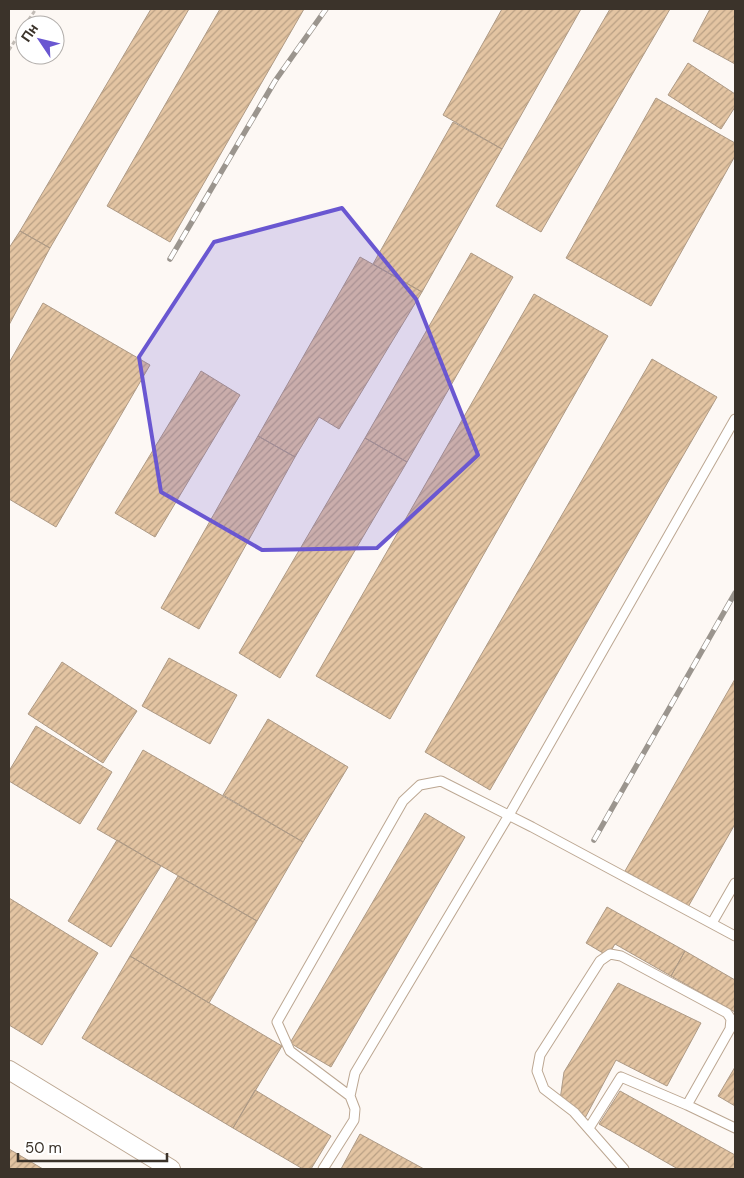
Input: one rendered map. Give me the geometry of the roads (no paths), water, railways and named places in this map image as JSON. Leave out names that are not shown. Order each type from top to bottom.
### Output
[{"type":"street","points":[[9,1070],[170,1169]]},
{"type":"lane","points":[[350,1096],[355,1073],[509,815],[735,419]]},
{"type":"lane","points":[[323,1169],[354,1120],[355,1109],[350,1096],[290,1050],[277,1022],[403,801],[420,785],[441,781],[509,815],[735,936]]},
{"type":"lane","points":[[712,923],[735,883]]},
{"type":"lane","points":[[624,1169],[574,1112],[544,1089],[537,1071],[540,1055],[600,961],[610,954],[621,956],[718,1008],[727,1013],[731,1019],[730,1029],[686,1104]]},
{"type":"lane","points":[[589,1128],[621,1077],[686,1104],[735,1128]]},
{"type":"railway","points":[[170,259],[275,81],[326,9]]},
{"type":"railway","points":[[594,840],[735,593]]}]
